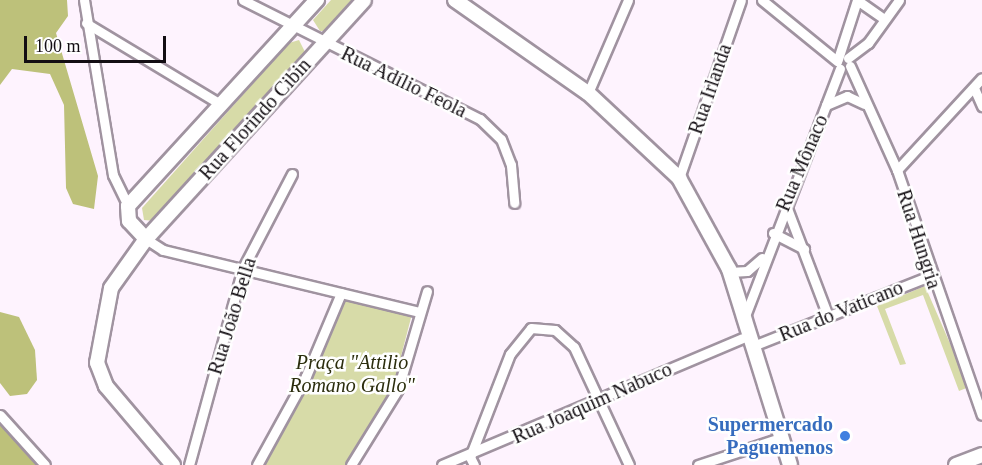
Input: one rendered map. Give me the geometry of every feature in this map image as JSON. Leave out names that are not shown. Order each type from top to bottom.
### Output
[{"type":"main road","name":"Rua Florindo Cibin","points":[[128,206],[317,0]]},
{"type":"main road","name":"Rua Florindo Cibin","points":[[173,465],[119,404],[97,363],[111,288],[146,239],[364,0]]},
{"type":"main road","points":[[466,2],[588,93],[678,178],[730,272],[781,465]]},
{"type":"main road","points":[[128,206],[129,221],[146,239]]},
{"type":"main road","points":[[714,243],[790,465]]},
{"type":"main road","points":[[956,465],[982,455]]},
{"type":"street","points":[[84,0],[113,175],[128,206]]},
{"type":"street","name":"Rua Adílio Feola","points":[[243,0],[480,119],[501,139],[511,165],[514,203]]},
{"type":"street","points":[[588,93],[628,0]]},
{"type":"street","name":"Rua Irlanda","points":[[678,178],[741,0]]},
{"type":"street","points":[[762,0],[842,63]]},
{"type":"street","points":[[856,0],[881,17]]},
{"type":"street","name":"Rua Mônaco","points":[[744,319],[764,256],[842,63],[856,0]]},
{"type":"street","name":"Rua Mônaco","points":[[842,63],[868,43],[881,17],[899,0]]},
{"type":"street","points":[[86,23],[222,105]]},
{"type":"street","name":"Rua Hungria","points":[[842,63],[897,170],[930,276],[982,414]]},
{"type":"street","points":[[897,170],[982,78]]},
{"type":"street","points":[[974,87],[982,106]]},
{"type":"street","points":[[826,105],[846,96],[864,104]]},
{"type":"street","name":"Rua João Bella","points":[[189,465],[243,268],[292,174]]},
{"type":"street","points":[[785,203],[828,316]]},
{"type":"street","points":[[773,233],[804,249]]},
{"type":"street","points":[[146,239],[163,250],[420,312]]},
{"type":"street","points":[[730,272],[747,271],[764,256]]},
{"type":"street","name":"Rua do Vaticano","points":[[747,342],[828,316],[930,276]]},
{"type":"street","points":[[351,465],[398,389],[427,291]]},
{"type":"street","points":[[257,465],[306,376],[341,293]]},
{"type":"street","points":[[472,461],[517,340],[531,328],[555,330],[574,347],[629,465]]},
{"type":"street","name":"Rua Joaquim Nabuco","points":[[442,465],[472,461],[597,399],[747,342]]},
{"type":"street","points":[[0,415],[45,465]]},
{"type":"street","points":[[698,465],[774,440]]},
{"type":"green space","points":[[0,0],[67,0],[68,16],[56,33],[98,176],[94,209],[73,204],[66,188],[64,105],[50,74],[12,69],[0,85]]},
{"type":"green space","points":[[331,0],[357,0],[326,31],[320,31],[313,20]]},
{"type":"green space","points":[[299,40],[306,54],[155,221],[144,220],[142,208],[289,43]]},
{"type":"green space","points":[[925,286],[969,387],[959,391],[923,295],[885,309],[906,364],[900,365],[877,306]]},
{"type":"green space","name":"Praça \"Attilio Romano Gallo\"","points":[[341,293],[412,314],[393,387],[348,465],[261,465]]},
{"type":"green space","points":[[0,312],[19,317],[35,350],[37,380],[27,394],[10,396],[0,383]]},
{"type":"green space","points":[[0,423],[39,465],[0,465]]},
{"type":"place","name":"Supermercado Paguemenos","points":[[845,436]]}]
